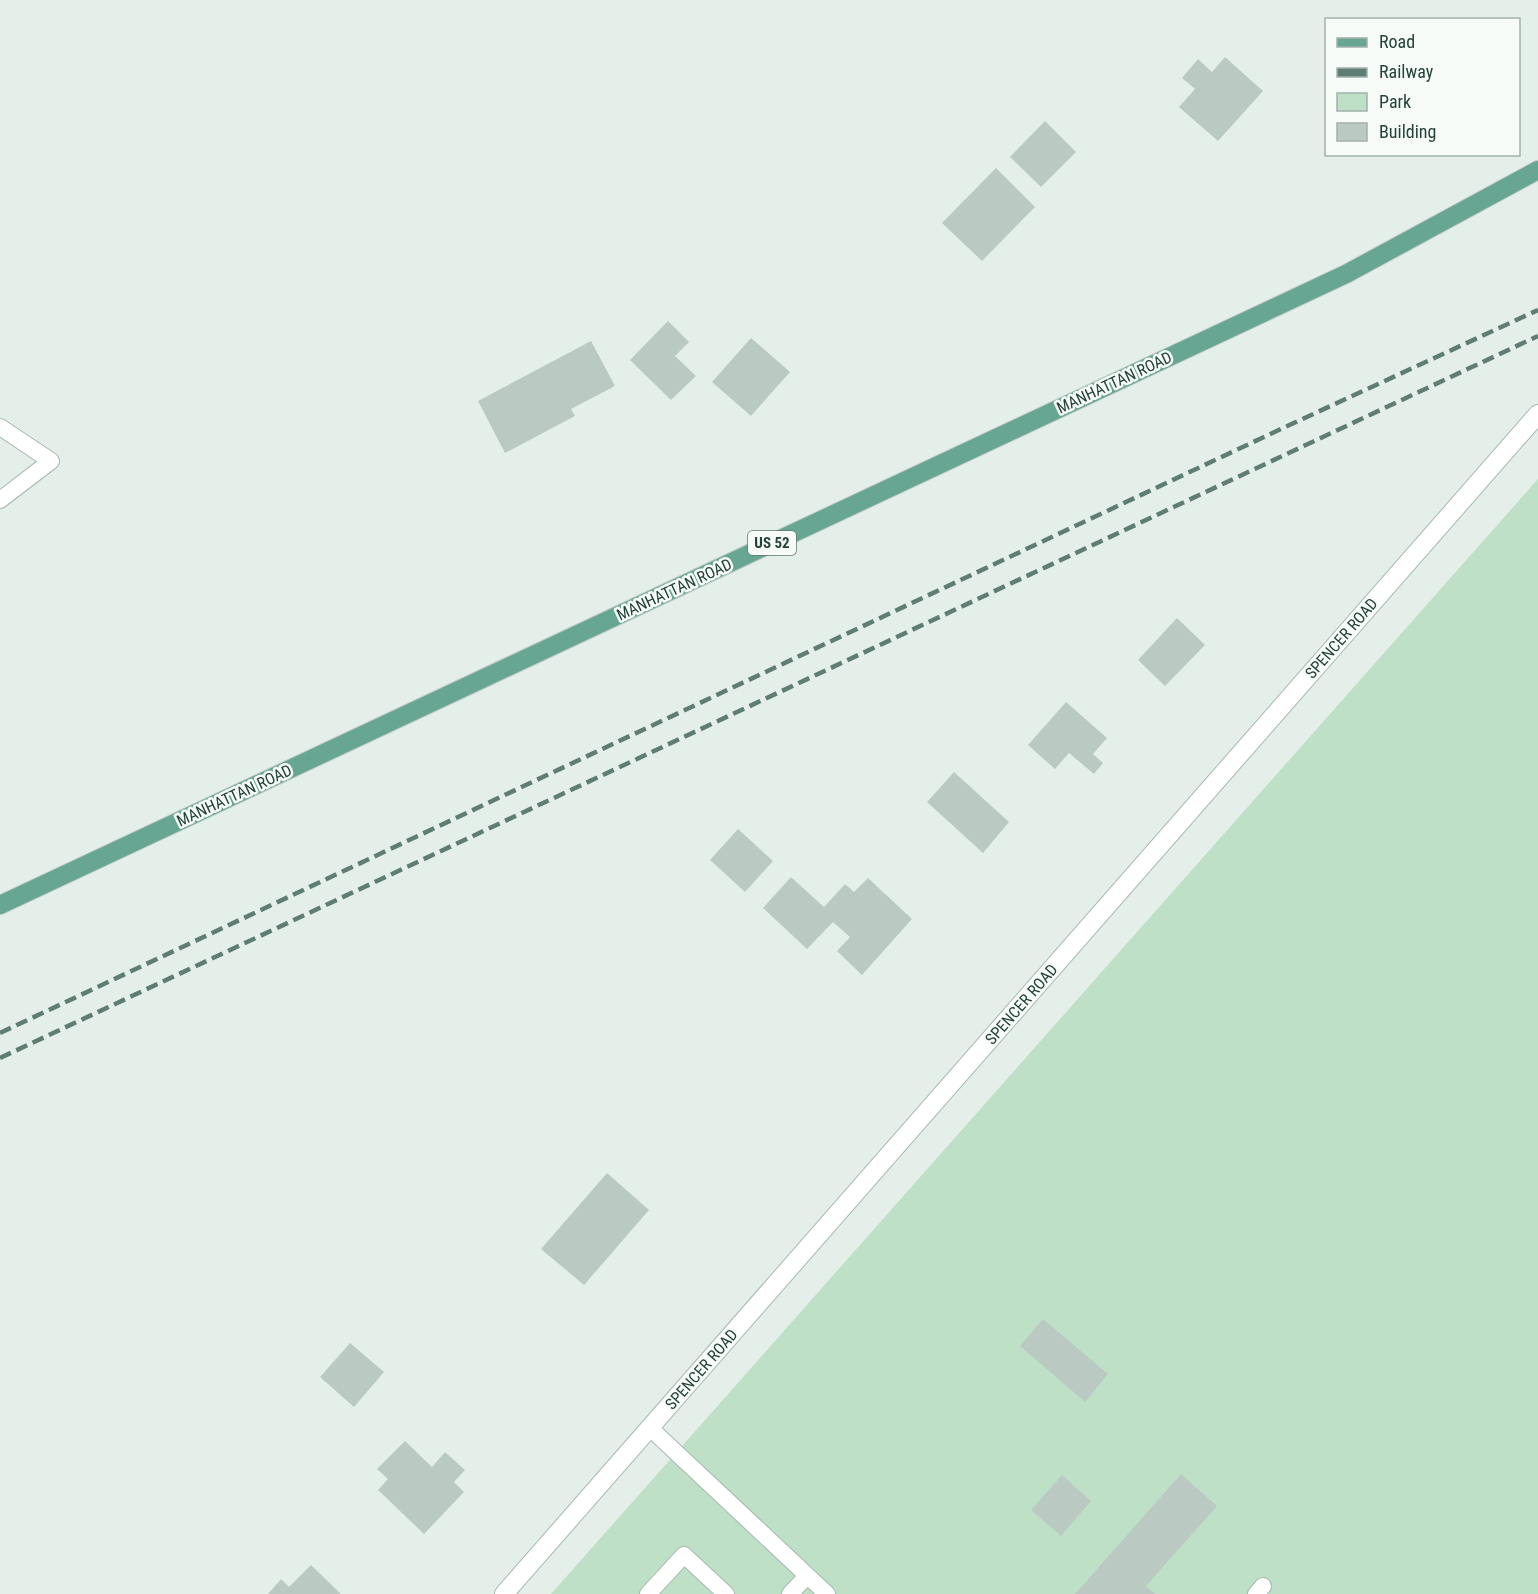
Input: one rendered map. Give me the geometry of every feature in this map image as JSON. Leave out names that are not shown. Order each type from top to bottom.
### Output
[{"type":"main road","name":"MANHATTAN ROAD","points":[[0,905],[1346,274],[1538,170]]},
{"type":"street","name":"SPENCER ROAD","points":[[504,1594],[1538,414]]},
{"type":"lane","points":[[0,427],[51,461],[0,501]]},
{"type":"lane","points":[[650,1428],[827,1594]]},
{"type":"lane","points":[[648,1594],[684,1555],[726,1594]]},
{"type":"lane","points":[[790,1594],[807,1576]]},
{"type":"green space","points":[[1538,479],[1538,1594],[551,1594]]},
{"type":"building","points":[[1225,57],[1263,91],[1218,141],[1179,107],[1195,89],[1182,78],[1198,59],[1212,72]]},
{"type":"building","points":[[1045,121],[1076,152],[1041,187],[1010,157]]},
{"type":"building","points":[[996,168],[1035,207],[982,261],[942,223]]},
{"type":"building","points":[[668,321],[689,342],[675,356],[696,376],[671,400],[630,360]]},
{"type":"building","points":[[751,338],[790,372],[751,416],[712,382]]},
{"type":"building","points":[[591,341],[615,386],[571,409],[575,416],[505,453],[478,401]]},
{"type":"building","points":[[1177,618],[1205,645],[1165,686],[1138,660]]},
{"type":"building","points":[[1066,702],[1107,738],[1093,754],[1103,763],[1094,774],[1069,753],[1055,769],[1028,745]]},
{"type":"building","points":[[954,772],[1009,822],[983,853],[927,802]]},
{"type":"building","points":[[738,829],[773,861],[745,892],[710,860]]},
{"type":"building","points":[[791,877],[824,907],[845,884],[854,892],[868,878],[912,919],[862,975],[837,951],[850,937],[833,922],[807,949],[763,908]]},
{"type":"building","points":[[607,1173],[649,1210],[584,1285],[541,1249]]},
{"type":"building","points":[[1043,1319],[1108,1374],[1085,1402],[1020,1346]]},
{"type":"building","points":[[350,1343],[384,1372],[354,1407],[320,1377]]},
{"type":"building","points":[[405,1441],[432,1467],[445,1452],[465,1470],[454,1482],[464,1492],[424,1534],[378,1490],[388,1479],[377,1469]]},
{"type":"building","points":[[1181,1474],[1217,1506],[1146,1586],[1155,1594],[1075,1594]]},
{"type":"building","points":[[1062,1475],[1091,1501],[1061,1536],[1031,1510]]},
{"type":"building","points":[[311,1565],[341,1594],[268,1594],[281,1579],[289,1587]]},
{"type":"railway","points":[[0,1033],[1538,310]]},
{"type":"railway","points":[[0,1058],[1538,336]]}]
